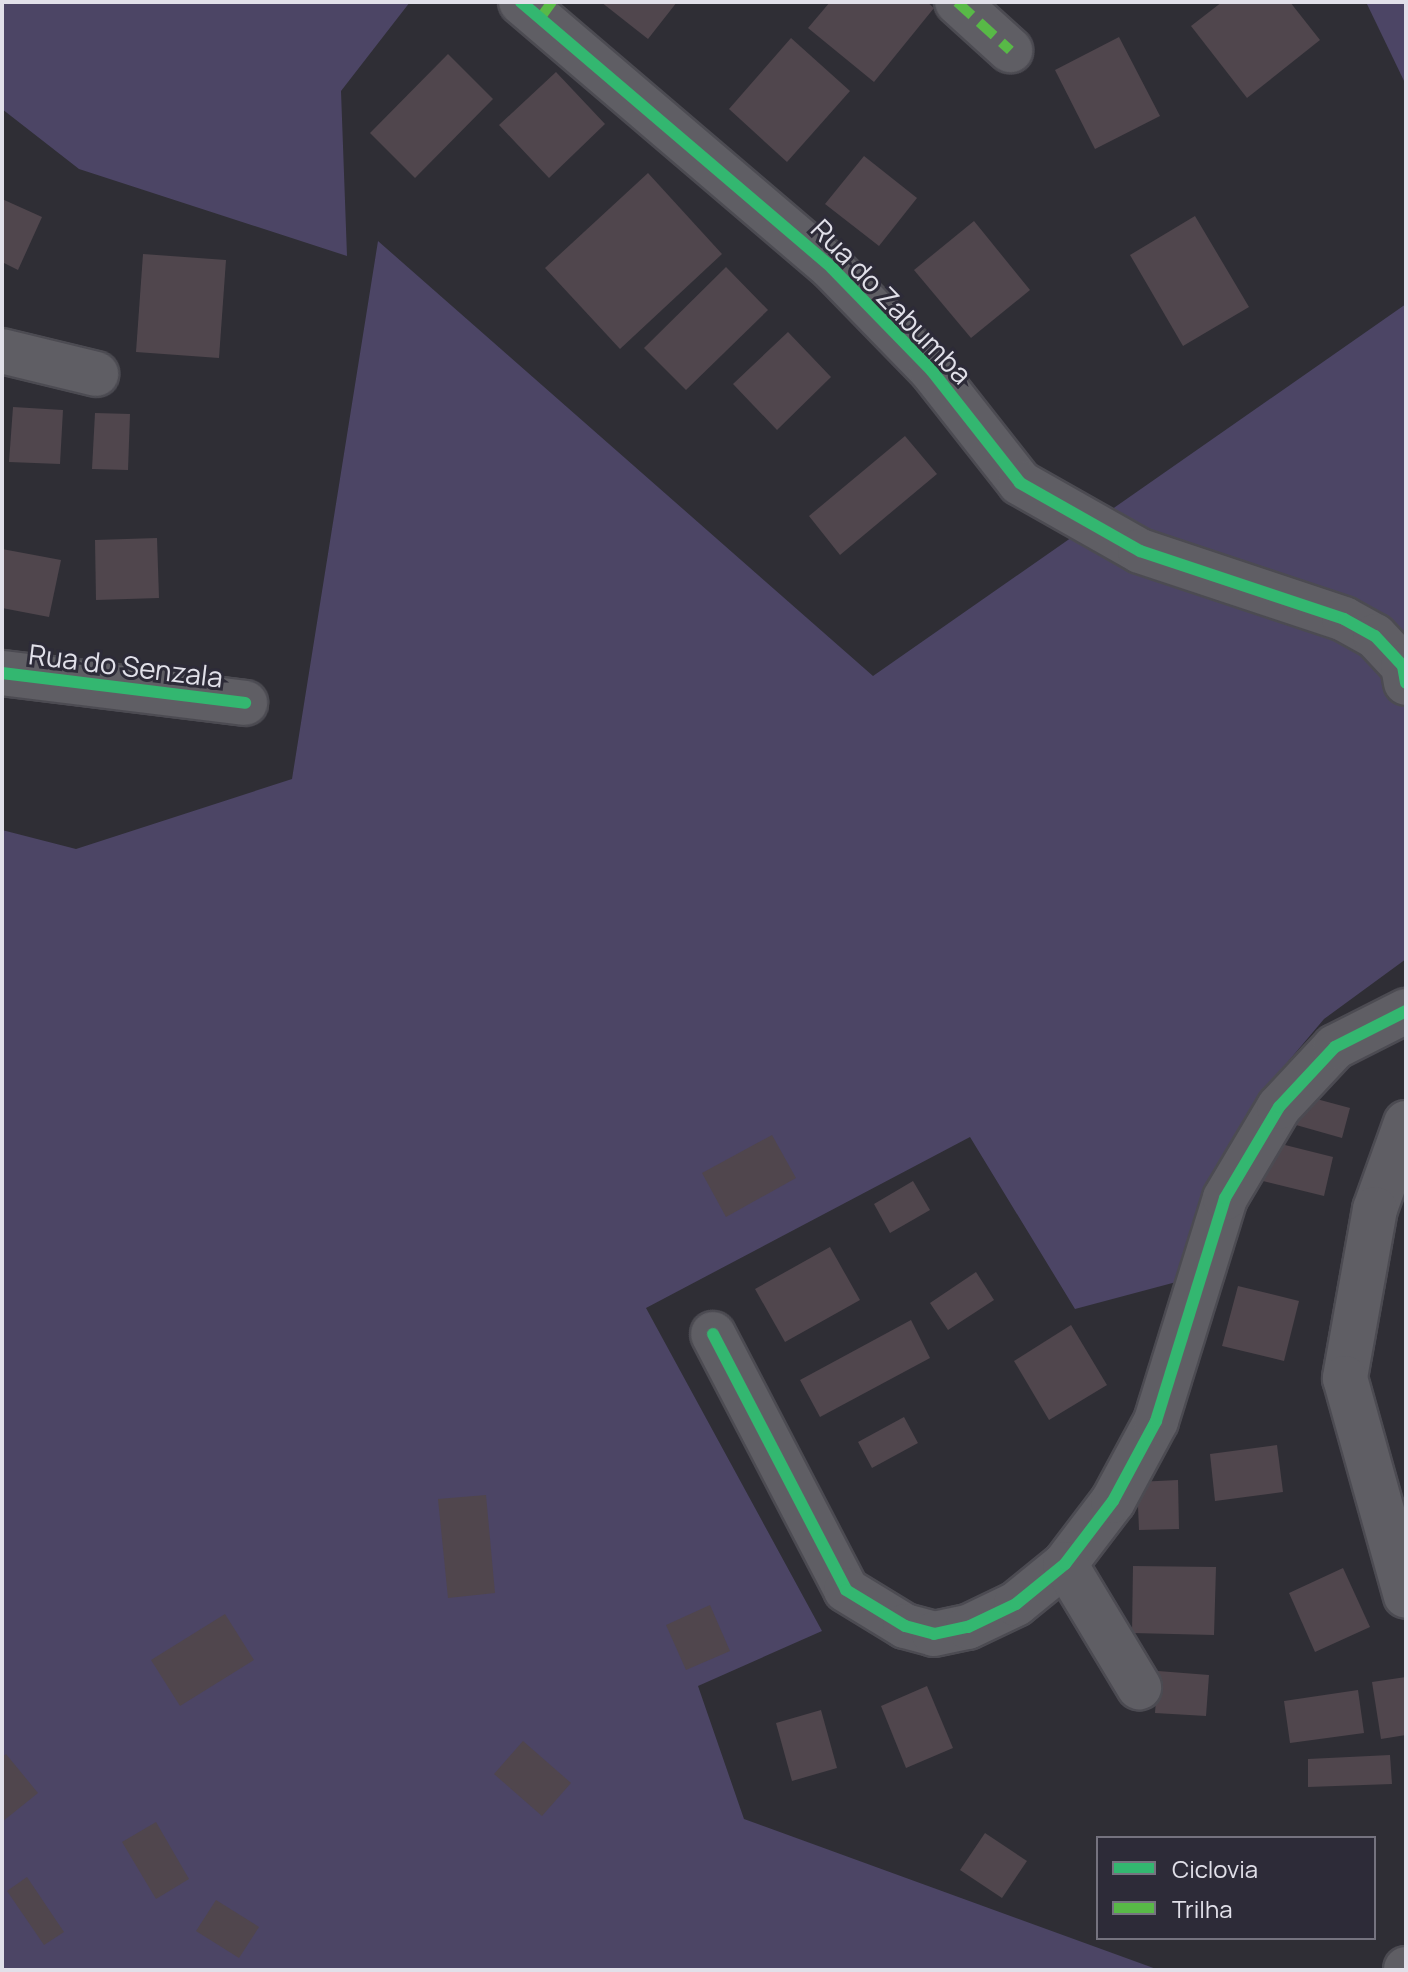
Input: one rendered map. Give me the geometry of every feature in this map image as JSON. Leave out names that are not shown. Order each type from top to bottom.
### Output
[{"type":"street","points":[[957,2],[1010,50]]},
{"type":"street","name":"Rua do Zabumba","points":[[538,7],[832,268],[932,371],[1020,483],[1140,551],[1344,619],[1375,636],[1403,666],[1406,683]]},
{"type":"street","points":[[2,351],[96,374]]},
{"type":"street","name":"Rua do Senzala","points":[[2,673],[245,703]]},
{"type":"street","points":[[713,1334],[846,1590],[905,1626],[934,1634],[1016,1604],[1065,1564],[1113,1501],[1156,1421],[1225,1198],[1279,1107],[1335,1047],[1406,1011]]},
{"type":"street","points":[[1406,1123],[1375,1209],[1345,1378],[1406,1596]]},
{"type":"street","points":[[1065,1564],[1139,1687]]},
{"type":"shaded area","points":[[2,2],[410,2],[341,91],[347,256],[79,169],[2,109]]},
{"type":"shaded area","points":[[1366,2],[1406,2],[1406,85]]},
{"type":"shaded area","points":[[378,241],[873,676],[1406,304],[1406,959],[1324,1019],[1259,1096],[1205,1192],[1180,1281],[1075,1309],[970,1137],[646,1308],[822,1631],[698,1686],[744,1819],[1159,1970],[2,1970],[2,830],[76,849],[292,779]]},
{"type":"building","points":[[601,2],[677,2],[648,39]]},
{"type":"building","points":[[830,2],[927,2],[934,8],[874,82],[808,28]]},
{"type":"building","points":[[1222,2],[1290,2],[1320,40],[1247,98],[1191,26]]},
{"type":"building","points":[[1119,37],[1160,116],[1095,149],[1055,70]]},
{"type":"building","points":[[791,38],[850,91],[787,162],[729,109]]},
{"type":"building","points":[[448,54],[493,99],[415,178],[370,133]]},
{"type":"building","points":[[556,72],[605,124],[549,178],[499,125]]},
{"type":"building","points":[[864,156],[917,198],[879,246],[825,204]]},
{"type":"building","points":[[648,173],[722,254],[620,349],[545,268]]},
{"type":"building","points":[[2,199],[42,217],[18,270],[2,262]]},
{"type":"building","points":[[1195,216],[1249,307],[1183,346],[1130,255]]},
{"type":"building","points":[[974,221],[1030,290],[971,338],[914,270]]},
{"type":"building","points":[[143,254],[226,260],[219,358],[136,352]]},
{"type":"building","points":[[726,267],[768,310],[686,390],[644,348]]},
{"type":"building","points":[[788,332],[831,377],[777,430],[733,384]]},
{"type":"building","points":[[13,407],[63,410],[60,464],[9,462]]},
{"type":"building","points":[[95,413],[130,414],[128,470],[92,469]]},
{"type":"building","points":[[905,436],[937,474],[840,555],[809,516]]},
{"type":"building","points":[[157,538],[159,598],[96,600],[95,540]]},
{"type":"building","points":[[2,549],[61,560],[49,617],[2,608]]},
{"type":"building","points":[[1298,1094],[1350,1108],[1342,1138],[1289,1123]]},
{"type":"building","points":[[772,1135],[796,1178],[726,1217],[702,1173]]},
{"type":"building","points":[[1265,1140],[1333,1157],[1324,1196],[1255,1179]]},
{"type":"building","points":[[913,1181],[930,1210],[890,1233],[874,1204]]},
{"type":"building","points":[[830,1247],[860,1300],[785,1342],[755,1289]]},
{"type":"building","points":[[976,1272],[994,1300],[948,1330],[930,1303]]},
{"type":"building","points":[[1238,1286],[1299,1301],[1284,1361],[1222,1346]]},
{"type":"building","points":[[911,1320],[930,1358],[820,1417],[800,1380]]},
{"type":"building","points":[[1071,1325],[1107,1385],[1049,1420],[1014,1361]]},
{"type":"building","points":[[904,1417],[918,1443],[872,1468],[858,1442]]},
{"type":"building","points":[[1277,1445],[1283,1492],[1215,1501],[1210,1454]]},
{"type":"building","points":[[1178,1480],[1179,1529],[1139,1530],[1137,1482]]},
{"type":"building","points":[[486,1495],[495,1593],[448,1598],[438,1499]]},
{"type":"building","points":[[1133,1566],[1216,1567],[1214,1635],[1132,1633]]},
{"type":"building","points":[[1343,1568],[1370,1627],[1315,1652],[1289,1593]]},
{"type":"building","points":[[710,1605],[730,1651],[686,1670],[666,1625]]},
{"type":"building","points":[[225,1614],[254,1660],[180,1706],[151,1660]]},
{"type":"building","points":[[1158,1671],[1209,1675],[1206,1716],[1155,1713]]},
{"type":"building","points":[[1406,1677],[1406,1735],[1381,1739],[1372,1682]]},
{"type":"building","points":[[927,1686],[953,1748],[906,1768],[881,1706]]},
{"type":"building","points":[[1358,1690],[1364,1733],[1290,1743],[1284,1701]]},
{"type":"building","points":[[821,1710],[837,1768],[792,1781],[776,1723]]},
{"type":"building","points":[[523,1741],[571,1783],[542,1816],[494,1774]]},
{"type":"building","points":[[6,1754],[38,1793],[2,1822],[2,1757]]},
{"type":"building","points":[[1390,1755],[1392,1784],[1308,1787],[1308,1759]]},
{"type":"building","points":[[156,1822],[189,1879],[156,1899],[122,1842]]},
{"type":"building","points":[[985,1833],[1027,1861],[1002,1898],[960,1870]]},
{"type":"building","points":[[27,1877],[64,1932],[44,1945],[7,1891]]},
{"type":"building","points":[[216,1900],[259,1927],[239,1958],[196,1931]]},
{"type":"marked path","points":[[541,17],[552,2]]},
{"type":"marked path","points":[[957,2],[1010,50]]},
{"type":"cycle path","points":[[521,2],[832,268],[932,371],[1020,483],[1140,551],[1344,619],[1375,636],[1403,666],[1406,683]]},
{"type":"cycle path","points":[[2,673],[245,703]]},
{"type":"cycle path","points":[[713,1334],[846,1590],[905,1626],[934,1634],[968,1627],[1016,1604],[1065,1564],[1113,1501],[1156,1421],[1225,1198],[1279,1107],[1335,1047],[1406,1011]]}]
